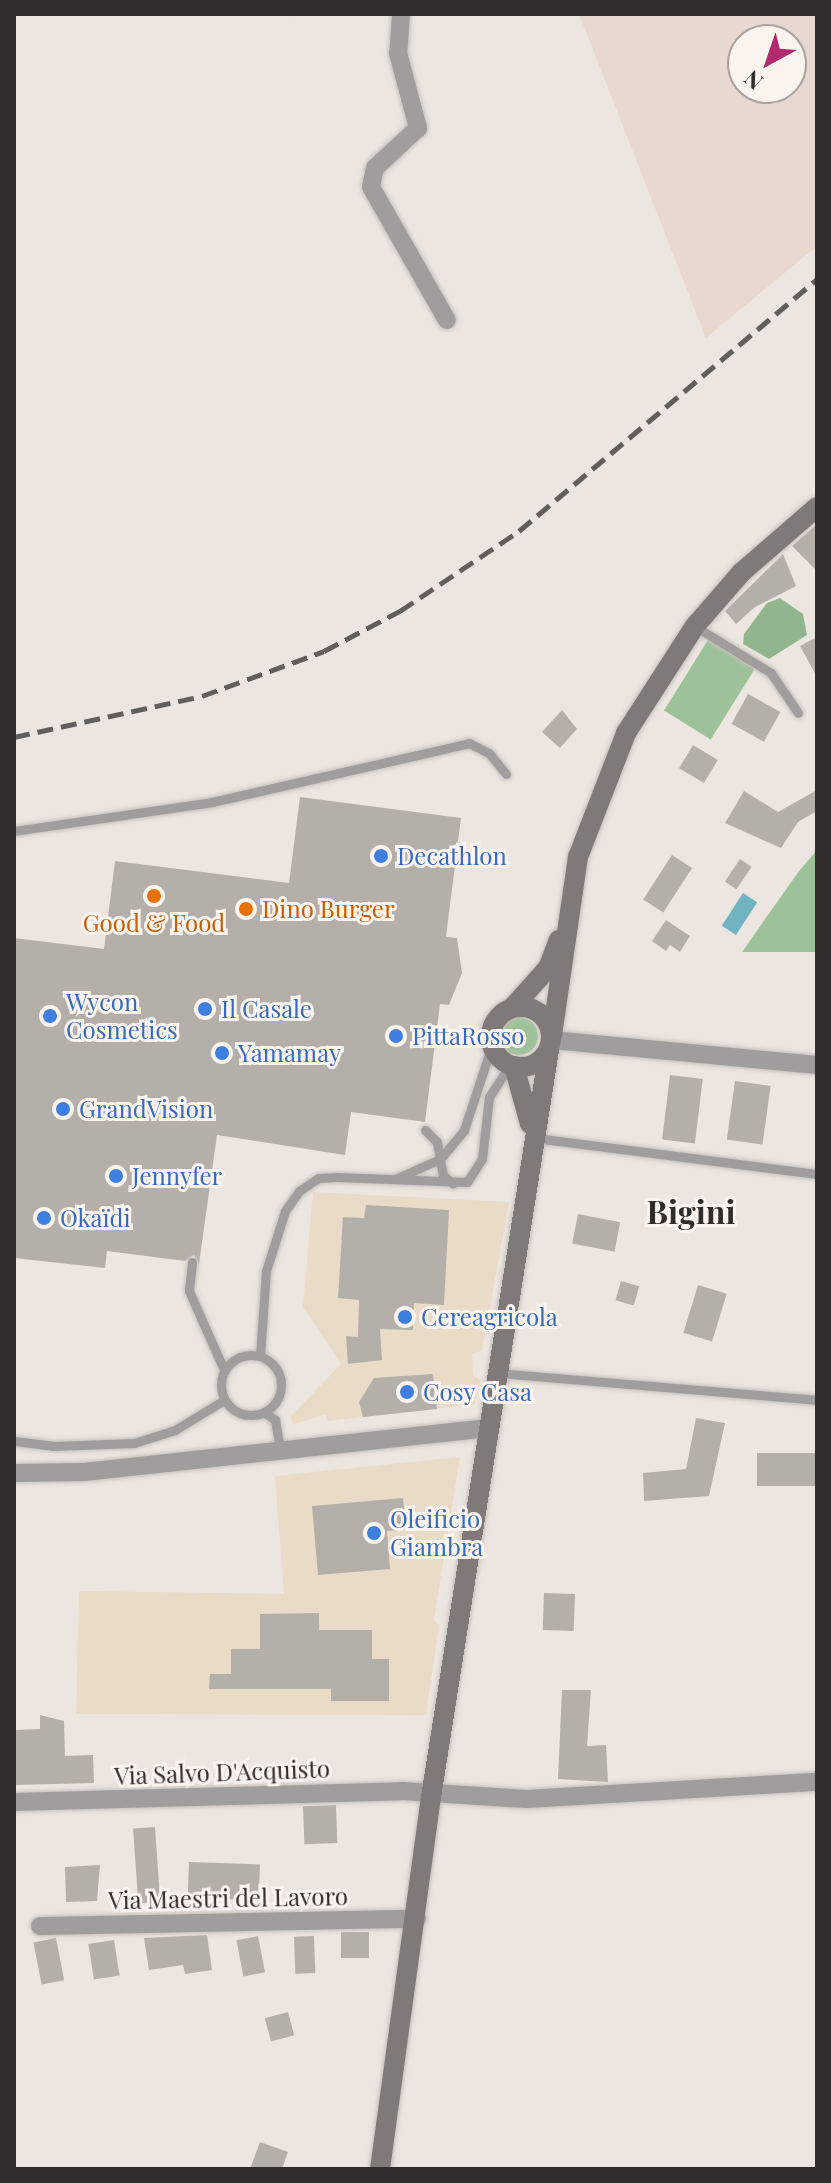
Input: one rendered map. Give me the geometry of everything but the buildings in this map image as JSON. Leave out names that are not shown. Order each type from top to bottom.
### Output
[{"type":"main road","points":[[380,2169],[417,1919],[431,1797],[578,857],[607,772],[695,626],[742,572],[817,507]]},
{"type":"main road","points":[[532,1138],[512,1066],[492,1045],[493,1025],[548,968],[566,921]]},
{"type":"main road","points":[[513,1007],[539,1012],[551,1042]]},
{"type":"main road","points":[[512,1066],[534,1064],[551,1042]]},
{"type":"street","points":[[401,14],[398,53],[418,128],[375,168],[371,187],[447,320]]},
{"type":"street","points":[[551,1042],[817,1065]]},
{"type":"street","points":[[14,1473],[84,1472],[489,1428]]},
{"type":"street","name":"Via Salvo D'Acquisto","points":[[14,1802],[402,1791],[431,1797],[527,1799],[817,1782]]},
{"type":"street","name":"Via Maestri del Lavoro","points":[[40,1926],[417,1919]]},
{"type":"lane","points":[[695,626],[771,673],[798,713]]},
{"type":"lane","points":[[14,831],[212,802],[469,743],[489,753],[506,774]]},
{"type":"lane","points":[[393,1180],[440,1159],[475,1109],[492,1045]]},
{"type":"lane","points":[[260,1356],[266,1271],[285,1211],[299,1191],[318,1178],[456,1184],[472,1179],[482,1159],[489,1097],[512,1066]]},
{"type":"lane","points":[[425,1130],[437,1142],[443,1175],[456,1184]]},
{"type":"lane","points":[[532,1138],[817,1174]]},
{"type":"lane","points":[[192,1262],[189,1291],[224,1370],[224,1400]]},
{"type":"lane","points":[[224,1370],[243,1355],[260,1356],[274,1365],[281,1380],[277,1401],[264,1412],[243,1415],[224,1400]]},
{"type":"lane","points":[[498,1373],[817,1400]]},
{"type":"lane","points":[[14,1441],[53,1446],[134,1443],[175,1430],[224,1400]]},
{"type":"lane","points":[[264,1412],[275,1420],[281,1453]]},
{"type":"shaded area","points":[[579,14],[817,14],[817,246],[706,338]]},
{"type":"shaded area","points":[[313,1192],[509,1202],[482,1351],[472,1353],[473,1375],[481,1381],[475,1404],[328,1421],[326,1414],[292,1425],[291,1416],[341,1364],[303,1307]]},
{"type":"shaded area","points":[[460,1457],[434,1619],[439,1626],[426,1715],[76,1714],[79,1591],[284,1594],[275,1476]]},
{"type":"green space","points":[[780,598],[803,614],[807,635],[769,659],[743,644],[744,634],[767,603]]},
{"type":"green space","points":[[708,640],[755,669],[711,740],[664,710]]},
{"type":"green space","points":[[817,850],[817,952],[742,952],[799,871]]},
{"type":"green space","points":[[519,1017],[532,1023],[538,1036],[532,1049],[519,1055],[506,1049],[500,1036],[506,1023]]},
{"type":"water","points":[[743,893],[757,902],[736,935],[722,926]]},
{"type":"railway","points":[[14,737],[202,696],[324,651],[400,611],[519,531],[817,279]]},
{"type":"place","name":"Decathlon","points":[[381,856]]},
{"type":"place","name":"Good & Food","points":[[154,896]]},
{"type":"place","name":"Dino Burger","points":[[246,909]]},
{"type":"place","name":"Il Casale","points":[[205,1009]]},
{"type":"place","name":"Wycon Cosmetics","points":[[50,1016]]},
{"type":"place","name":"PittaRosso","points":[[396,1036]]},
{"type":"place","name":"Yamamay","points":[[222,1053]]},
{"type":"place","name":"GrandVision","points":[[63,1109]]},
{"type":"place","name":"Jennyfer","points":[[116,1176]]},
{"type":"place","name":"Okaïdi","points":[[44,1218]]},
{"type":"place","name":"Cereagricola","points":[[405,1317]]},
{"type":"place","name":"Cosy Casa","points":[[407,1392]]},
{"type":"place","name":"Oleificio Giambra","points":[[374,1533]]},
{"type":"district","name":"Bigini","points":[[691,1211]]}]
